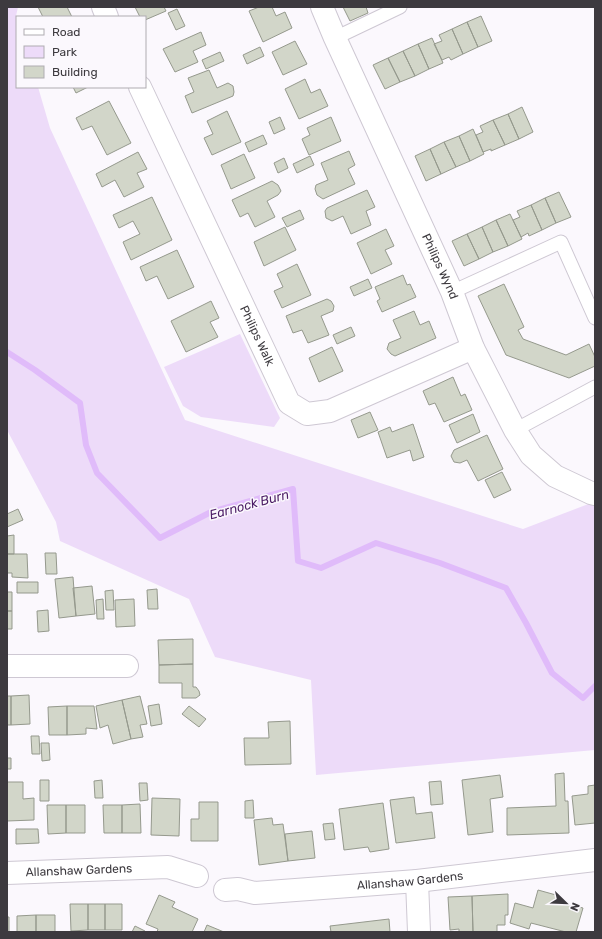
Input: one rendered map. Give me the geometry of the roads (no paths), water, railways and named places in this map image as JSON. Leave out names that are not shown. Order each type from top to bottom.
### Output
[{"type":"street","name":"Philips Wynd","points":[[322,7],[452,292],[473,348],[514,430],[531,455],[555,476],[595,494]]},
{"type":"street","name":"Philips Walk","points":[[140,88],[289,403],[307,414],[330,410],[473,348]]},
{"type":"street","points":[[7,666],[127,666]]},
{"type":"street","name":"Allanshaw Gardens","points":[[225,890],[238,889],[255,893],[416,881],[595,860]]},
{"type":"street","name":"Allanshaw Gardens","points":[[7,873],[168,867],[198,876]]},
{"type":"street","points":[[416,881],[418,932]]},
{"type":"lane","points":[[335,38],[400,7]]},
{"type":"lane","points":[[452,292],[560,242],[595,318]]},
{"type":"lane","points":[[514,430],[595,387]]},
{"type":"waterway","name":"Earnock Burn","points":[[7,352],[35,370],[80,403],[86,445],[97,473],[160,538],[211,512],[293,489],[298,561],[321,568],[376,543],[440,563],[506,588],[552,673],[583,698],[595,686]]}]
